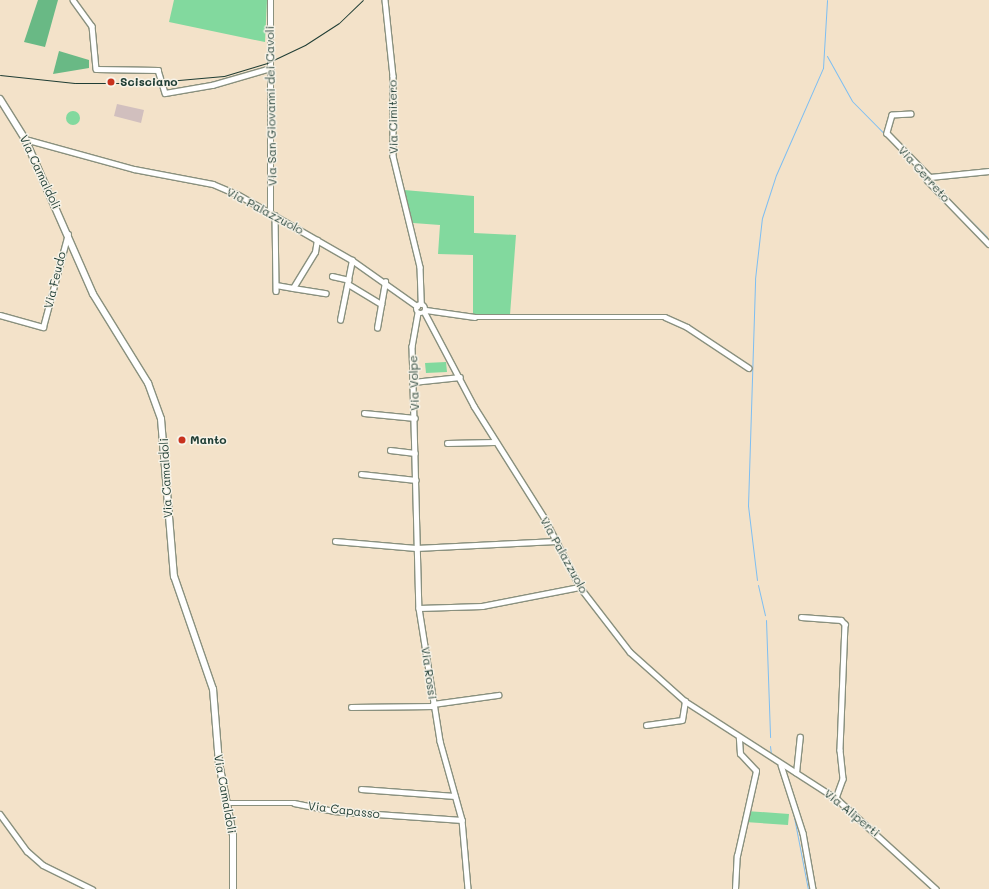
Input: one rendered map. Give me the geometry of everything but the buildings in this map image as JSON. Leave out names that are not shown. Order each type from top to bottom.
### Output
[{"type":"street","points":[[73,0],[86,14],[92,26],[96,69],[158,70],[165,93],[212,85],[271,68]]},
{"type":"street","name":"Via San Giovanni dei Cavoli","points":[[270,0],[270,212]]},
{"type":"street","name":"Via Cimitero","points":[[385,0],[393,76],[393,156],[420,267],[418,313]]},
{"type":"street","name":"Via Camaldoli","points":[[0,99],[25,138],[93,294],[148,383],[161,419],[174,576],[210,678],[226,803],[233,835],[233,889]]},
{"type":"street","name":"Via Cerreto","points":[[912,114],[892,115],[887,133],[930,177],[928,180],[989,243]]},
{"type":"street","name":"Via Palazzuolo","points":[[25,138],[134,169],[213,184],[270,212],[352,260],[419,305],[425,311],[494,442],[556,541],[580,587],[630,652],[685,702],[758,749]]},
{"type":"street","points":[[930,177],[989,171]]},
{"type":"street","points":[[275,216],[276,291]]},
{"type":"street","name":"Via Feudo","points":[[0,315],[43,327],[68,234]]},
{"type":"street","points":[[293,288],[315,252],[317,240]]},
{"type":"street","points":[[340,320],[352,260]]},
{"type":"street","points":[[332,276],[348,282],[381,304]]},
{"type":"street","points":[[377,328],[385,282]]},
{"type":"street","points":[[276,285],[326,293]]},
{"type":"street","points":[[418,313],[425,311],[475,317],[665,317],[687,327],[749,368]]},
{"type":"street","name":"Via Volpe","points":[[415,453],[412,346],[418,313]]},
{"type":"street","points":[[413,382],[460,377]]},
{"type":"street","points":[[364,413],[415,418]]},
{"type":"street","points":[[447,443],[494,442]]},
{"type":"street","points":[[390,450],[415,453]]},
{"type":"street","name":"Via Rossi","points":[[415,453],[416,548],[419,608],[433,705],[462,820],[468,889]]},
{"type":"street","points":[[361,474],[416,480]]},
{"type":"street","points":[[335,541],[416,548],[556,541]]},
{"type":"street","points":[[419,608],[482,606],[580,587]]},
{"type":"street","points":[[801,617],[841,620],[845,624],[840,750],[843,779],[836,798]]},
{"type":"street","points":[[351,707],[433,705],[498,695]]},
{"type":"street","points":[[646,725],[682,720],[685,702]]},
{"type":"street","points":[[796,773],[800,737]]},
{"type":"street","points":[[735,889],[737,856],[756,771],[740,754],[739,738]]},
{"type":"street","name":"Via Aliperti","points":[[758,749],[781,765],[836,798],[936,889]]},
{"type":"street","points":[[781,765],[803,833],[813,889]]},
{"type":"street","points":[[361,789],[455,796]]},
{"type":"street","name":"Via Capasso","points":[[226,803],[294,803],[356,813],[462,820]]},
{"type":"street","points":[[0,814],[27,851],[43,865],[92,889]]},
{"type":"shaded area","points":[[117,104],[144,110],[141,123],[114,116]]},
{"type":"green space","points":[[38,0],[58,0],[45,47],[24,42]]},
{"type":"green space","points":[[174,0],[267,0],[265,42],[169,22]]},
{"type":"green space","points":[[59,51],[89,60],[89,68],[53,74]]},
{"type":"green space","points":[[70,111],[76,111],[80,115],[80,121],[76,125],[70,125],[66,121],[66,115]]},
{"type":"green space","points":[[404,190],[474,196],[474,233],[516,235],[510,315],[473,315],[473,255],[438,254],[440,225],[413,223]]},
{"type":"green space","points":[[446,362],[447,372],[426,373],[425,363]]},
{"type":"green space","points":[[746,811],[789,814],[788,825],[745,822]]},
{"type":"waterway","points":[[757,580],[748,506],[755,279],[762,218],[776,175],[823,68],[827,0]]},
{"type":"waterway","points":[[827,56],[852,101],[927,177]]},
{"type":"waterway","points":[[941,191],[987,237]]},
{"type":"waterway","points":[[758,585],[765,615]]},
{"type":"waterway","points":[[766,620],[770,737]]},
{"type":"waterway","points":[[770,746],[771,754]]},
{"type":"waterway","points":[[778,765],[793,812],[808,889]]},
{"type":"railway","points":[[0,75],[75,83],[145,83],[224,76],[267,63],[305,45],[339,23],[363,0]]},
{"type":"place","name":"Scisciano","points":[[111,82]]},
{"type":"place","name":"Manto","points":[[182,440]]}]
